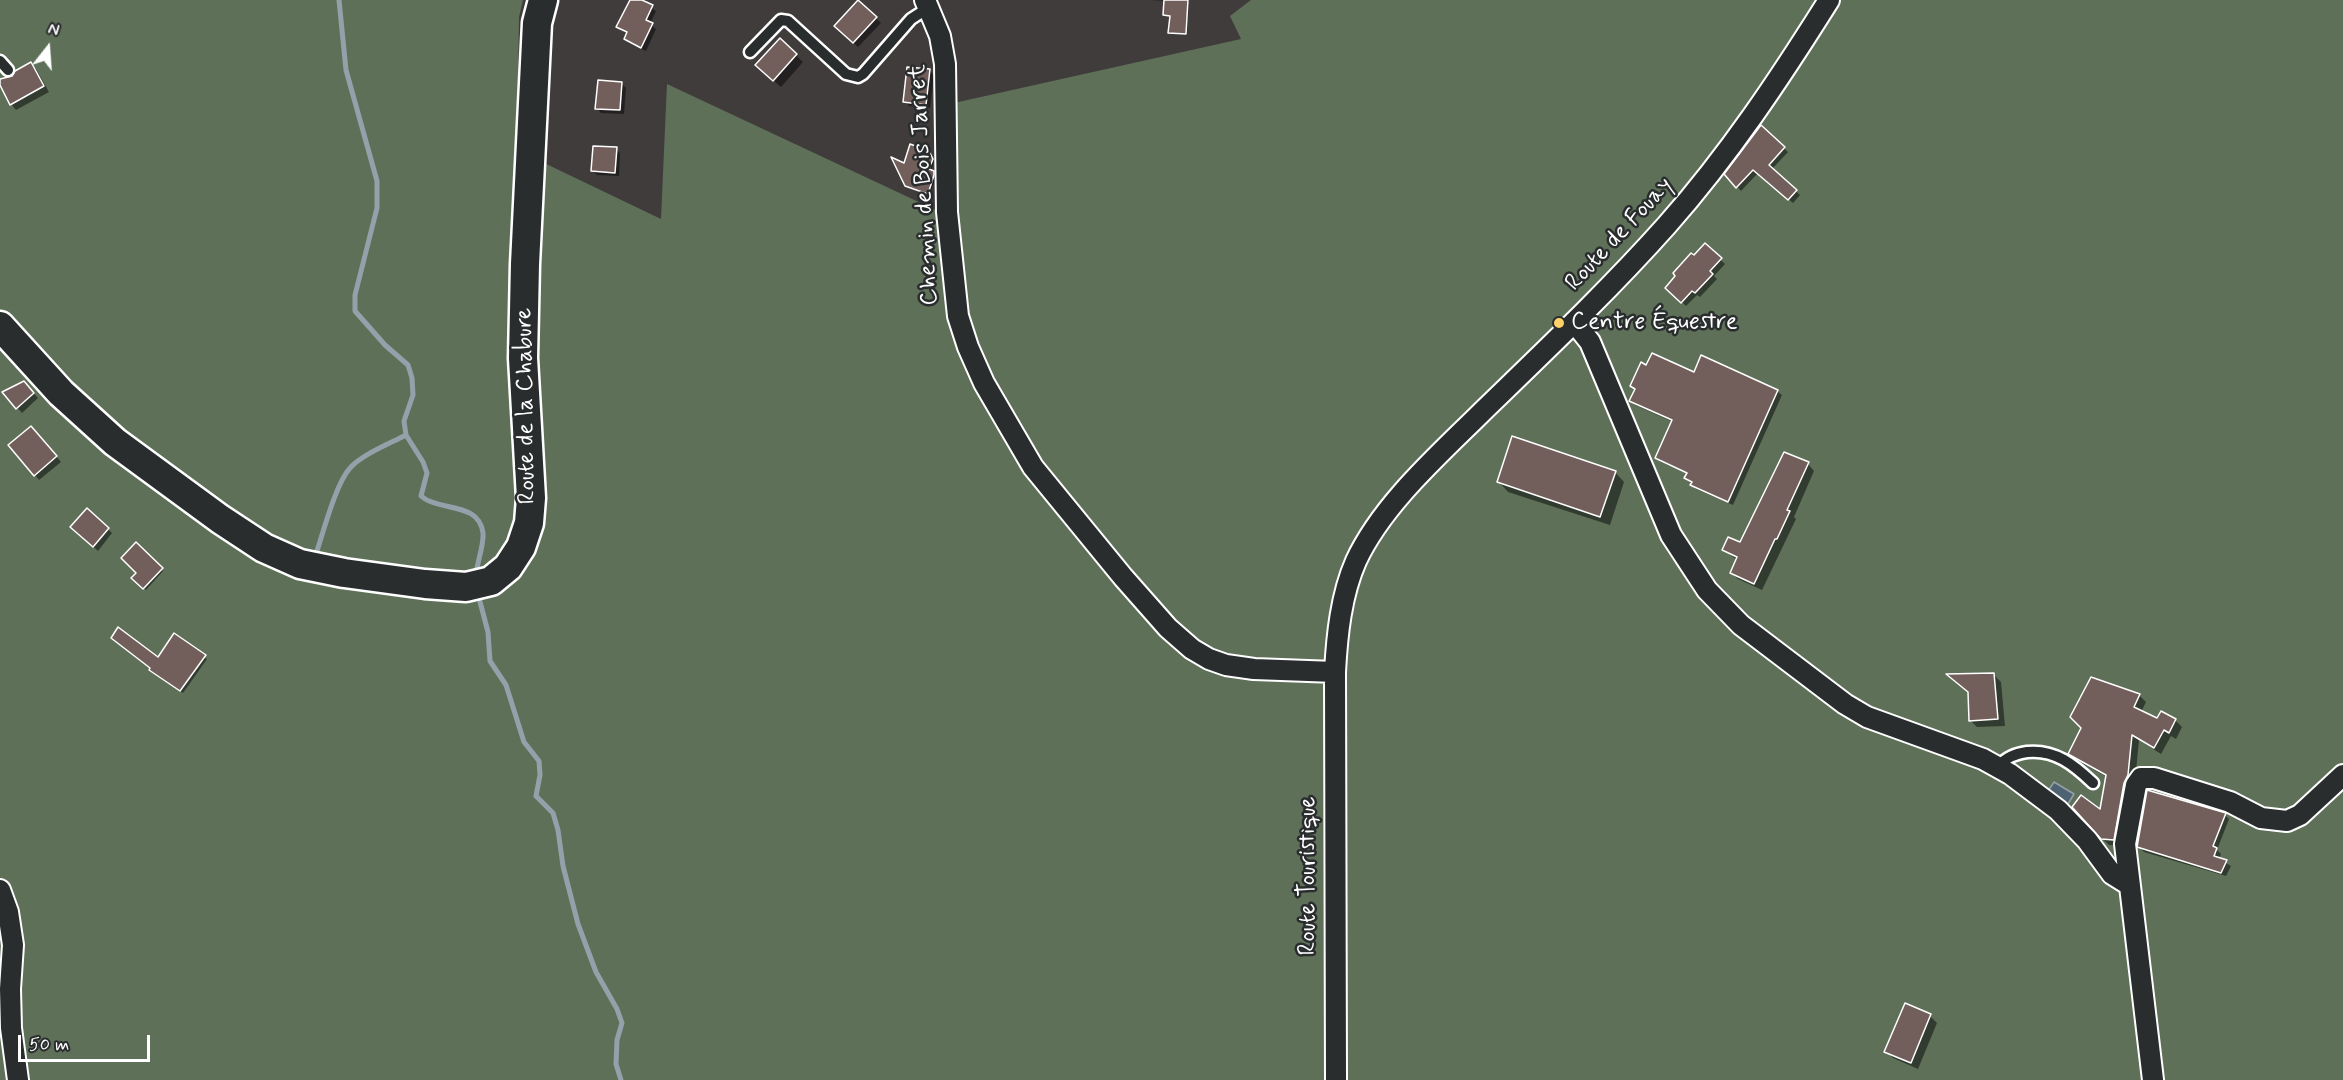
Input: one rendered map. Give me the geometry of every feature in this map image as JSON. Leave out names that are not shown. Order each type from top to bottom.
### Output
[{"type":"main road","name":"Route de la Chabure","points":[[0,326],[61,393],[115,442],[220,519],[264,548],[300,564],[344,573],[466,587],[491,581],[508,567],[521,547],[529,524],[531,498],[523,358],[525,264],[537,23],[543,0]]},
{"type":"street","name":"Route de Fouay","points":[[1335,672],[1336,647],[1347,586],[1357,560],[1371,534],[1400,497],[1574,322],[1666,226],[1709,176],[1775,85],[1829,0]]},
{"type":"street","name":"Chemin de Bois Jarret","points":[[927,4],[939,36],[945,64],[947,212],[958,316],[984,383],[1033,467],[1123,577],[1168,628],[1192,649],[1209,659],[1226,665],[1254,669],[1335,672]]},
{"type":"street","points":[[1574,322],[1590,342],[1667,526],[1707,590],[1741,625],[1836,697],[1867,717],[1998,767],[2032,789],[2058,810],[2087,840],[2112,874],[2128,884]]},
{"type":"street","name":"Route Touristique","points":[[1335,672],[1336,1080]]},
{"type":"street","points":[[2153,1080],[2128,884],[2126,832],[2136,785],[2141,778],[2154,778],[2230,802],[2260,818],[2287,821],[2300,814],[2343,775]]},
{"type":"street","points":[[0,890],[8,912],[13,945],[10,989],[11,1028],[18,1080]]},
{"type":"lane","points":[[750,52],[775,24],[781,20],[788,21],[846,74],[858,77],[927,4]]},
{"type":"lane","points":[[1998,767],[2006,759],[2020,753],[2046,752],[2074,766],[2093,783]]},
{"type":"green space","points":[[0,0],[523,0],[519,17],[517,150],[661,219],[667,84],[955,219],[954,103],[1241,39],[1230,16],[1251,0],[2343,0],[2343,1080],[0,1080]]},
{"type":"water","points":[[2054,782],[2074,794],[2068,804],[2048,791]]},
{"type":"building","points":[[630,0],[642,0],[653,5],[646,20],[653,23],[641,48],[624,39],[627,32],[616,27]]},
{"type":"building","points":[[858,0],[877,17],[853,43],[834,26]]},
{"type":"building","points":[[1164,0],[1188,0],[1186,34],[1168,33],[1170,16],[1163,15]]},
{"type":"building","points":[[780,38],[797,54],[773,81],[755,65]]},
{"type":"building","points":[[31,62],[44,86],[10,105],[0,85],[0,79],[12,76],[15,71]]},
{"type":"building","points":[[907,67],[930,69],[926,105],[903,102]]},
{"type":"building","points":[[598,80],[622,82],[620,110],[595,109]]},
{"type":"building","points":[[1761,125],[1785,147],[1769,165],[1797,190],[1788,200],[1753,170],[1736,188],[1724,174]]},
{"type":"building","points":[[910,144],[929,151],[933,159],[929,169],[934,171],[934,175],[928,194],[905,186],[891,157],[904,163]]},
{"type":"building","points":[[593,146],[617,147],[615,173],[591,171]]},
{"type":"building","points":[[1705,243],[1722,258],[1710,271],[1713,274],[1695,293],[1692,291],[1681,303],[1665,288],[1675,276],[1673,273],[1691,253],[1694,255]]},
{"type":"building","points":[[1652,353],[1694,372],[1701,355],[1778,390],[1728,502],[1690,485],[1692,482],[1684,478],[1687,473],[1655,458],[1672,420],[1629,401],[1635,389],[1630,386],[1641,362],[1646,365]]},
{"type":"building","points":[[24,381],[34,393],[16,409],[2,392]]},
{"type":"building","points":[[31,426],[57,456],[34,476],[8,445]]},
{"type":"building","points":[[1512,436],[1616,471],[1600,517],[1497,482]]},
{"type":"building","points":[[1784,452],[1809,462],[1787,510],[1790,511],[1754,584],[1730,573],[1737,557],[1722,550],[1728,537],[1740,542]]},
{"type":"building","points":[[87,508],[109,528],[93,547],[70,527]]},
{"type":"building","points":[[136,542],[163,568],[143,589],[131,578],[136,573],[121,558]]},
{"type":"building","points":[[118,627],[158,657],[174,633],[206,655],[180,691],[149,670],[150,668],[111,638]]},
{"type":"building","points":[[1994,673],[1998,719],[1969,721],[1968,692],[1946,674]]},
{"type":"building","points":[[2091,677],[2140,694],[2134,707],[2157,718],[2161,711],[2176,719],[2169,733],[2164,730],[2154,748],[2132,735],[2128,775],[2124,783],[2114,840],[2101,839],[2072,807],[2081,795],[2100,809],[2106,775],[2068,754],[2081,728],[2070,717]]},
{"type":"building","points":[[2147,790],[2226,813],[2213,846],[2217,848],[2214,856],[2227,860],[2221,873],[2137,847]]},
{"type":"building","points":[[1905,1003],[1931,1014],[1911,1063],[1884,1052]]},
{"type":"waterway","points":[[339,0],[346,70],[377,181],[377,208],[355,295],[355,311],[385,345],[408,365],[412,378],[413,395],[404,421],[406,435],[423,462],[427,473],[421,496],[429,501],[466,511],[480,523],[483,538],[476,575]]},
{"type":"waterway","points":[[316,554],[335,496],[350,468],[369,454],[406,435]]},
{"type":"waterway","points":[[479,598],[488,632],[490,661],[506,685],[524,742],[539,761],[540,775],[536,796],[553,813],[563,866],[578,924],[596,972],[617,1009],[622,1023],[617,1040],[616,1064],[621,1080]]},
{"type":"place","name":"Centre Équestre","points":[[1559,323]]}]
